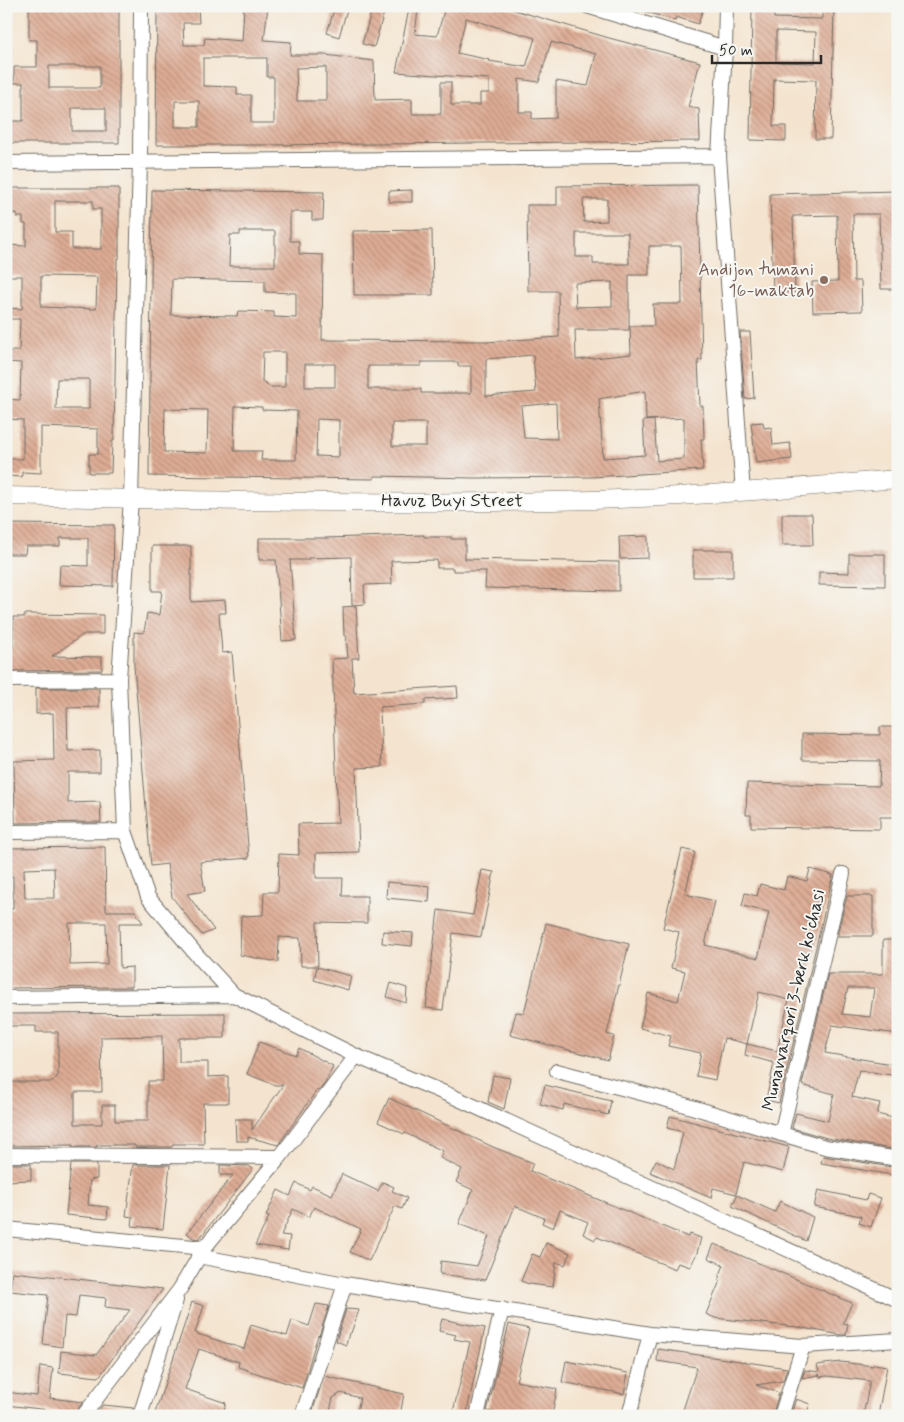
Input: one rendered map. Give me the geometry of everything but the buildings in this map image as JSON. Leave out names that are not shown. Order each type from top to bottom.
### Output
[{"type":"main road","name":"Havuz Buyi Street","points":[[6,496],[321,502],[554,501],[743,493],[898,480]]},
{"type":"street","points":[[140,6],[140,162],[131,499],[119,679],[125,831],[148,897],[195,953],[234,995],[356,1056],[454,1097],[898,1300]]},
{"type":"street","points":[[587,6],[726,48]]},
{"type":"street","points":[[726,6],[726,48],[719,156],[743,493]]},
{"type":"street","points":[[6,163],[719,156]]},
{"type":"street","points":[[6,680],[119,679]]},
{"type":"street","points":[[6,832],[125,831]]},
{"type":"street","name":"Munavvarqori 3-berk koʻchasi","points":[[782,1134],[844,874]]},
{"type":"street","points":[[6,998],[234,995]]},
{"type":"street","points":[[83,1416],[180,1289],[201,1252],[280,1157],[356,1056]]},
{"type":"street","points":[[557,1071],[675,1102],[825,1147],[898,1159]]},
{"type":"street","points":[[6,1155],[280,1157]]},
{"type":"street","points":[[6,1229],[201,1252],[345,1284],[650,1334],[803,1346],[898,1340]]},
{"type":"street","points":[[302,1416],[345,1284]]},
{"type":"street","points":[[140,1416],[180,1289]]},
{"type":"street","points":[[476,1416],[502,1309]]},
{"type":"street","points":[[630,1416],[650,1334]]},
{"type":"street","points":[[781,1416],[803,1346]]},
{"type":"place","name":"Andijon tumani 16-maktab","points":[[824,280]]}]
